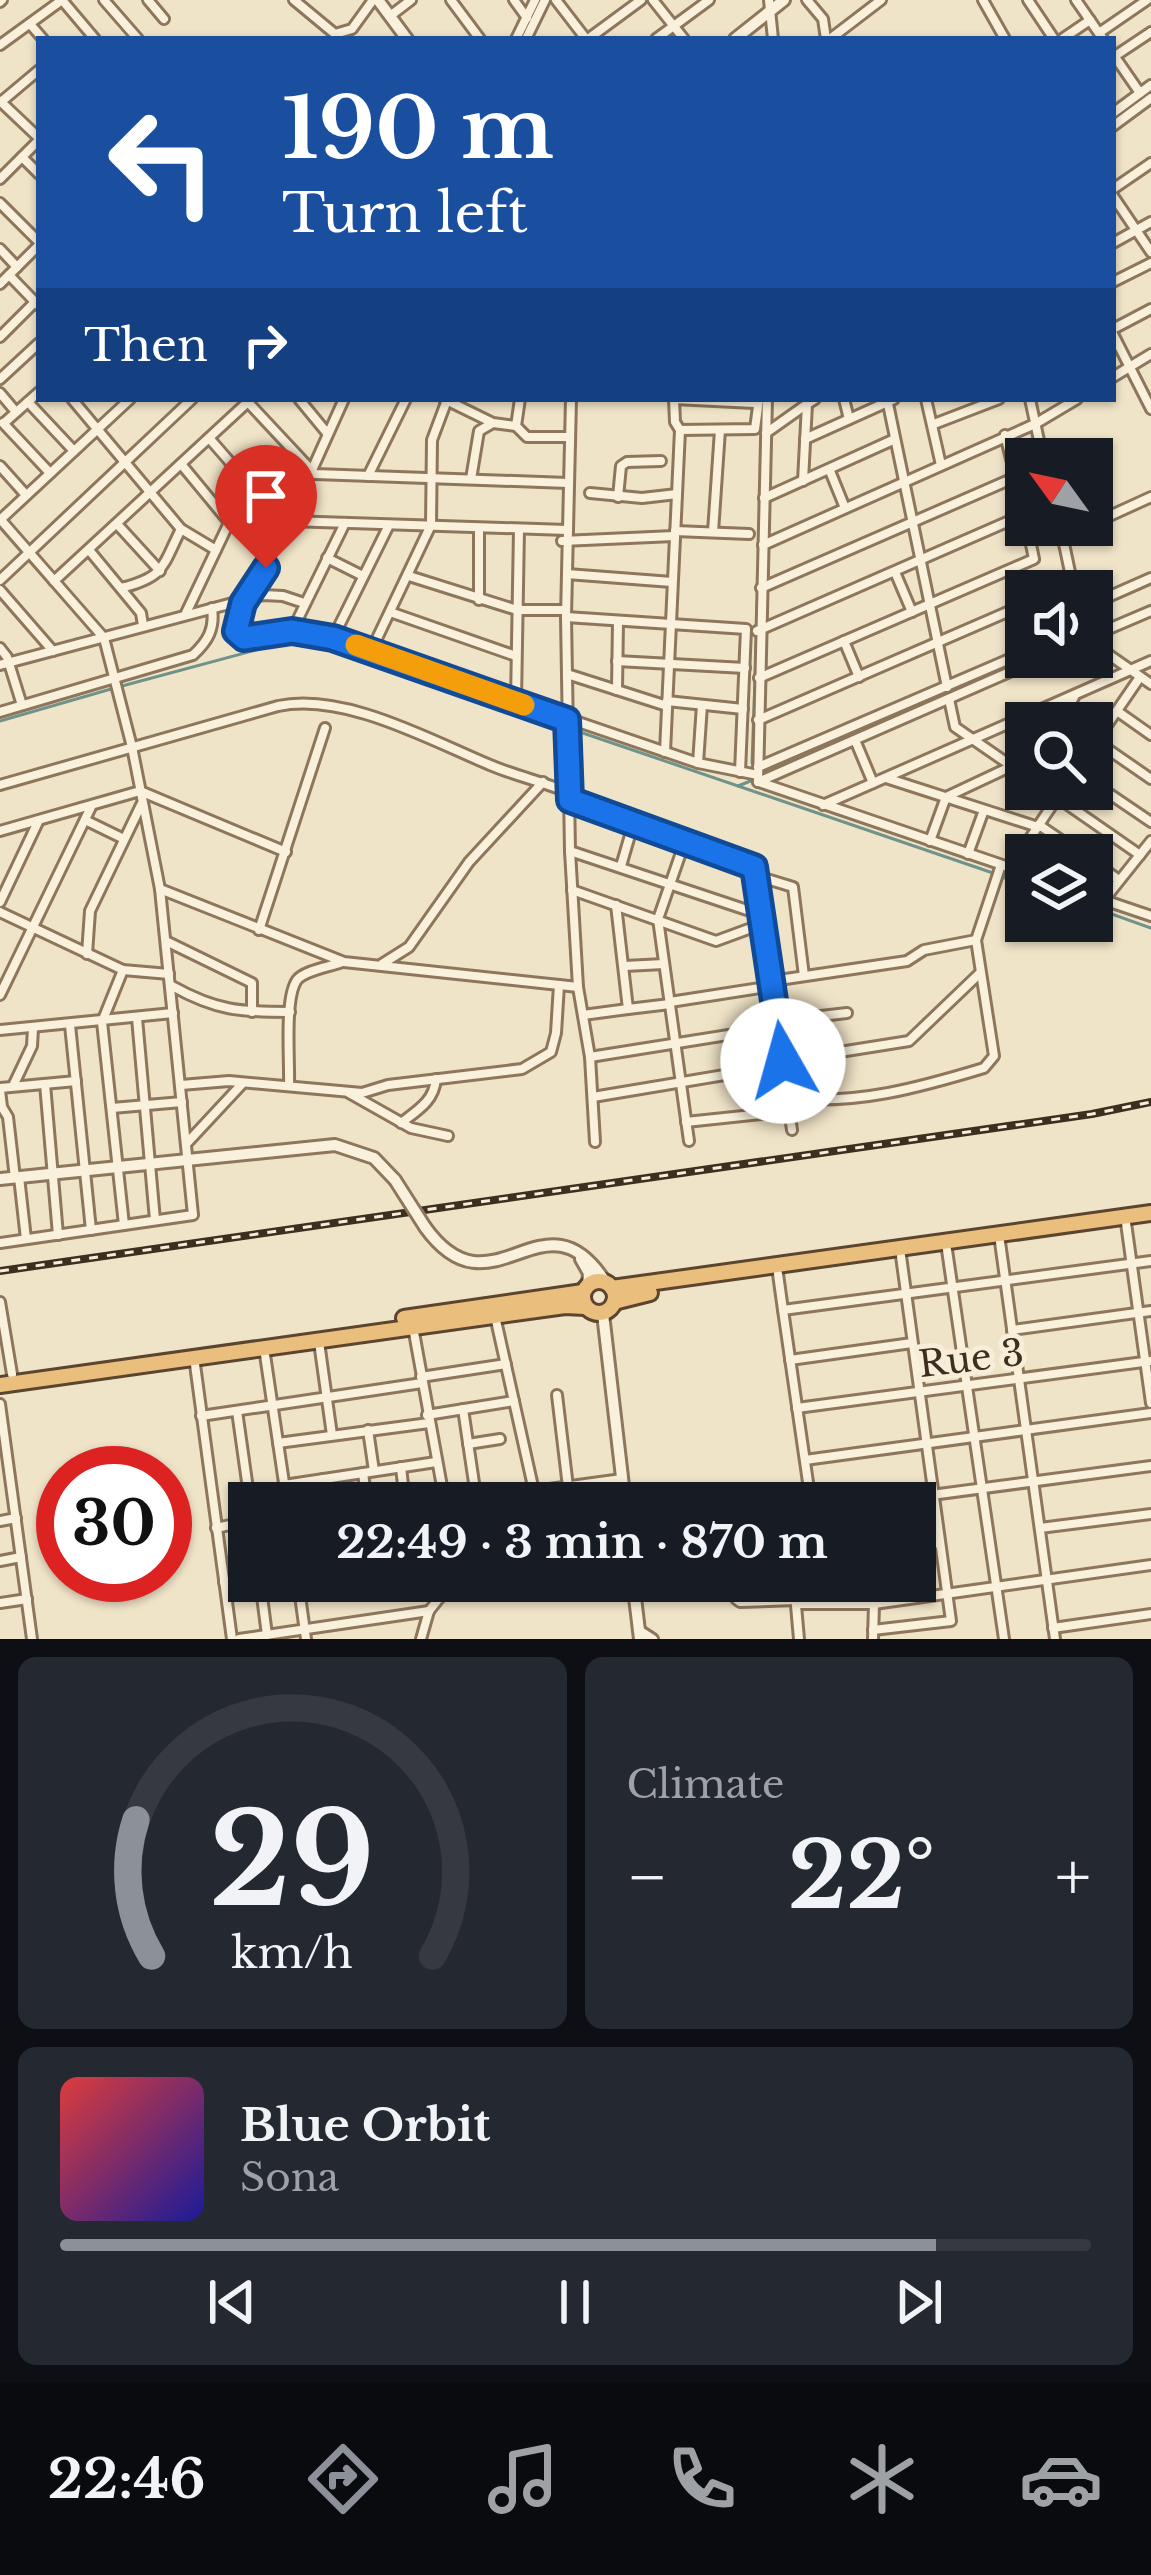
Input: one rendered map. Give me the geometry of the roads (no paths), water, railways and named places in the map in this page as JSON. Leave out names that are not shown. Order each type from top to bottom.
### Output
[{"type":"highway","points":[[4,1378],[585,1295],[609,1297],[778,1274],[1151,1217]]},
{"type":"highway","points":[[4,1378],[495,1315],[585,1295],[609,1297],[1151,1217]]},
{"type":"street","points":[[0,45],[62,0],[92,36]]},
{"type":"street","points":[[104,0],[135,36]]},
{"type":"street","points":[[148,0],[164,19]]},
{"type":"street","points":[[294,0],[335,34],[352,29],[376,0],[405,36]]},
{"type":"street","points":[[390,16],[411,0]]},
{"type":"street","points":[[452,0],[478,36]]},
{"type":"street","points":[[514,0],[526,17]]},
{"type":"street","points":[[517,36],[535,0]]},
{"type":"street","points":[[530,36],[545,0]]},
{"type":"street","points":[[556,0],[585,36]]},
{"type":"street","points":[[591,36],[641,0]]},
{"type":"street","points":[[653,0],[682,36]]},
{"type":"street","points":[[660,36],[709,0]]},
{"type":"street","points":[[738,36],[771,5],[784,0]]},
{"type":"street","points":[[808,0],[823,19],[827,36]]},
{"type":"street","points":[[832,36],[881,0]]},
{"type":"street","points":[[1028,0],[1056,36]]},
{"type":"street","points":[[1076,0],[1101,36],[1147,0]]},
{"type":"street","points":[[987,2],[1004,36]]},
{"type":"street","points":[[771,5],[773,36]]},
{"type":"street","points":[[1063,36],[1090,20]]},
{"type":"street","points":[[30,24],[40,36]]},
{"type":"street","points":[[1116,54],[1151,32]]},
{"type":"street","points":[[1116,58],[1140,93]]},
{"type":"street","points":[[35,73],[1,104],[36,136]]},
{"type":"street","points":[[1118,114],[1151,85]]},
{"type":"street","points":[[1118,114],[1151,98]]},
{"type":"street","points":[[0,179],[36,142]]},
{"type":"street","points":[[22,158],[36,171]]},
{"type":"street","points":[[1116,195],[1151,163]]},
{"type":"street","points":[[1116,200],[1151,252]]},
{"type":"street","points":[[0,203],[36,241]]},
{"type":"street","points":[[1116,242],[1151,222]]},
{"type":"street","points":[[0,284],[36,247]]},
{"type":"street","points":[[0,249],[36,299],[0,337]]},
{"type":"street","points":[[1116,280],[1151,263]]},
{"type":"street","points":[[1116,330],[1151,309]]},
{"type":"street","points":[[1116,339],[1150,402]]},
{"type":"street","points":[[0,379],[36,346]]},
{"type":"street","points":[[1116,375],[1151,354]]},
{"type":"street","points":[[0,393],[16,412]]},
{"type":"street","points":[[36,395],[2,425],[50,473]]},
{"type":"street","points":[[28,402],[74,451]]},
{"type":"street","points":[[74,402],[181,529],[216,550]]},
{"type":"street","points":[[0,1243],[193,1215],[160,889],[104,638],[0,519],[122,402]]},
{"type":"street","points":[[0,580],[189,402]]},
{"type":"street","points":[[54,581],[246,402]]},
{"type":"street","points":[[250,402],[310,471],[568,483]]},
{"type":"street","points":[[302,402],[328,433]]},
{"type":"street","points":[[343,402],[289,521],[243,603],[236,623],[244,638],[292,631],[333,638],[698,763],[758,774],[823,805],[1005,870]]},
{"type":"street","points":[[368,476],[405,402]]},
{"type":"street","points":[[371,651],[431,525],[432,440],[445,402]]},
{"type":"street","points":[[450,402],[493,423],[516,426],[527,437],[568,437]]},
{"type":"street","points":[[516,426],[520,402]]},
{"type":"street","points":[[572,402],[566,537],[570,850],[578,987],[590,1057],[596,1142]]},
{"type":"street","points":[[665,752],[680,430],[674,402]]},
{"type":"street","points":[[680,430],[754,429],[761,402]]},
{"type":"street","points":[[740,772],[745,668],[761,588],[762,402]]},
{"type":"street","points":[[765,434],[811,402]]},
{"type":"street","points":[[803,481],[811,402]]},
{"type":"street","points":[[845,402],[849,419]]},
{"type":"street","points":[[805,439],[886,402]]},
{"type":"street","points":[[890,402],[947,687]]},
{"type":"street","points":[[927,402],[941,465]]},
{"type":"street","points":[[934,424],[991,402]]},
{"type":"street","points":[[1031,402],[1038,438]]},
{"type":"street","points":[[763,545],[1035,424],[1072,402]]},
{"type":"street","points":[[471,479],[479,431],[493,423]]},
{"type":"street","points":[[713,532],[720,430]]},
{"type":"street","points":[[209,438],[271,509]]},
{"type":"street","points":[[764,498],[895,439]]},
{"type":"street","points":[[618,496],[621,466],[661,461]]},
{"type":"street","points":[[181,464],[230,522]]},
{"type":"street","points":[[0,466],[26,495]]},
{"type":"street","points":[[830,470],[845,508]]},
{"type":"street","points":[[185,614],[247,485]]},
{"type":"street","points":[[761,588],[1005,486]]},
{"type":"street","points":[[590,493],[642,498],[677,494]]},
{"type":"street","points":[[1113,514],[1151,498]]},
{"type":"street","points":[[289,521],[519,529],[566,537],[748,534]]},
{"type":"street","points":[[117,524],[160,571]]},
{"type":"street","points":[[292,631],[345,524]]},
{"type":"street","points":[[333,638],[388,525]]},
{"type":"street","points":[[478,600],[479,528]]},
{"type":"street","points":[[409,576],[517,610],[754,631],[1005,528]]},
{"type":"street","points":[[121,588],[150,581],[181,529]]},
{"type":"street","points":[[516,702],[519,529]]},
{"type":"street","points":[[759,678],[1034,559],[1031,546]]},
{"type":"street","points":[[89,550],[141,613],[143,626]]},
{"type":"street","points":[[327,558],[363,576]]},
{"type":"street","points":[[895,572],[912,612]]},
{"type":"street","points":[[567,574],[672,582]]},
{"type":"street","points":[[1113,595],[1151,578]]},
{"type":"street","points":[[0,590],[53,651]]},
{"type":"street","points":[[5,664],[263,595],[304,603]]},
{"type":"street","points":[[0,712],[193,655],[208,639],[214,622],[212,608]]},
{"type":"street","points":[[1113,630],[1151,611]]},
{"type":"street","points":[[390,612],[516,656]]},
{"type":"street","points":[[758,720],[1005,613]]},
{"type":"street","points":[[617,690],[618,621]]},
{"type":"street","points":[[754,631],[759,678],[758,774]]},
{"type":"street","points":[[844,641],[859,676]]},
{"type":"street","points":[[0,648],[22,705]]},
{"type":"street","points":[[1113,657],[1151,685]]},
{"type":"street","points":[[758,774],[1005,661]]},
{"type":"street","points":[[617,662],[745,668]]},
{"type":"street","points":[[1062,702],[1151,662]]},
{"type":"street","points":[[566,674],[667,704],[744,709]]},
{"type":"street","points":[[758,774],[855,740],[1005,674]]},
{"type":"street","points":[[1113,717],[1140,677]]},
{"type":"street","points":[[1071,702],[1075,696]]},
{"type":"street","points":[[949,699],[955,727],[1005,761]]},
{"type":"street","points":[[0,785],[278,706],[308,703],[431,737],[633,825],[750,864],[757,876],[792,1130]]},
{"type":"street","points":[[698,763],[703,705]]},
{"type":"street","points":[[1117,711],[1151,735]]},
{"type":"street","points":[[823,805],[1005,727]]},
{"type":"street","points":[[259,930],[325,728]]},
{"type":"street","points":[[855,740],[873,783]]},
{"type":"street","points":[[1113,757],[1151,779]]},
{"type":"street","points":[[930,841],[946,797],[1005,769]]},
{"type":"street","points":[[885,777],[1050,834]]},
{"type":"street","points":[[401,967],[405,951],[469,862],[543,782]]},
{"type":"street","points":[[0,831],[140,791],[286,852]]},
{"type":"street","points":[[1113,796],[1151,822]]},
{"type":"street","points":[[87,954],[90,911],[142,802]]},
{"type":"street","points":[[0,994],[92,805]]},
{"type":"street","points":[[968,854],[984,809]]},
{"type":"street","points":[[788,1098],[830,1102],[893,1095],[984,1068],[994,1056],[976,940],[1002,870],[1049,810]]},
{"type":"street","points":[[1082,810],[1140,855]]},
{"type":"street","points":[[0,902],[39,820]]},
{"type":"street","points":[[85,820],[124,839]]},
{"type":"street","points":[[621,866],[633,825]]},
{"type":"street","points":[[1113,888],[1151,842]]},
{"type":"street","points":[[684,844],[658,919],[689,1141]]},
{"type":"street","points":[[570,850],[747,910],[761,910]]},
{"type":"street","points":[[757,876],[793,887],[804,976]]},
{"type":"street","points":[[1113,876],[1119,880]]},
{"type":"street","points":[[160,889],[344,962],[578,987]]},
{"type":"street","points":[[572,890],[716,941],[763,924]]},
{"type":"street","points":[[1113,903],[1146,914],[1151,899]]},
{"type":"street","points":[[616,905],[628,1009]]},
{"type":"street","points":[[0,912],[123,970],[169,974]]},
{"type":"street","points":[[583,1015],[907,961],[924,950],[976,940]]},
{"type":"street","points":[[167,942],[252,983],[252,1012]]},
{"type":"street","points":[[380,965],[405,951]]},
{"type":"street","points":[[290,1086],[295,982],[302,975],[344,962]]},
{"type":"street","points":[[625,966],[664,964]]},
{"type":"street","points":[[123,970],[102,1022],[124,1225]]},
{"type":"street","points":[[593,1096],[909,1041],[981,972]]},
{"type":"street","points":[[181,1085],[243,1083],[347,1093],[523,1070],[551,1052],[559,985]]},
{"type":"street","points":[[171,986],[205,1005],[234,1013],[290,1012]]},
{"type":"street","points":[[590,1057],[848,1012]]},
{"type":"street","points":[[0,1030],[173,1013]]},
{"type":"street","points":[[137,1018],[155,1220]]},
{"type":"street","points":[[70,1025],[91,1230]]},
{"type":"street","points":[[12,1087],[28,1054],[33,1028]]},
{"type":"street","points":[[28,1054],[46,1053]]},
{"type":"street","points":[[401,1123],[430,1100],[436,1079]]},
{"type":"street","points":[[26,1239],[0,1089],[76,1081]]},
{"type":"street","points":[[186,1144],[243,1083]]},
{"type":"street","points":[[44,1084],[58,1234]]},
{"type":"street","points":[[347,1093],[401,1123],[427,1134],[448,1136]]},
{"type":"street","points":[[112,1108],[182,1102]]},
{"type":"street","points":[[686,1122],[790,1111]]},
{"type":"street","points":[[0,1179],[335,1145],[374,1158],[445,1252],[469,1264],[493,1264],[545,1244],[575,1252],[590,1260],[609,1297],[622,1482]]},
{"type":"street","points":[[1126,1223],[1151,1403]]},
{"type":"street","points":[[1000,1242],[1054,1634],[1151,1614]]},
{"type":"street","points":[[947,1250],[1004,1639]]},
{"type":"street","points":[[575,1252],[587,1267],[585,1295]]},
{"type":"street","points":[[901,1256],[931,1482]]},
{"type":"street","points":[[783,1310],[1151,1261]]},
{"type":"street","points":[[778,1274],[808,1482]]},
{"type":"street","points":[[0,1302],[4,1378]]},
{"type":"street","points":[[1012,1330],[1151,1310]]},
{"type":"street","points":[[495,1315],[526,1482]]},
{"type":"street","points":[[412,1325],[441,1482]]},
{"type":"street","points":[[318,1339],[332,1435]]},
{"type":"street","points":[[790,1360],[911,1343]]},
{"type":"street","points":[[263,1347],[284,1482]]},
{"type":"street","points":[[194,1357],[236,1639],[305,1634],[429,1611]]},
{"type":"street","name":"Rue 3","points":[[797,1408],[1148,1361]]},
{"type":"street","points":[[201,1416],[506,1364]]},
{"type":"street","points":[[557,1395],[568,1482]]},
{"type":"street","points":[[278,1443],[514,1401]]},
{"type":"street","points":[[0,1404],[5,1481],[16,1518],[32,1639]]},
{"type":"street","points":[[463,1409],[474,1482]]},
{"type":"street","points":[[237,1411],[247,1482]]},
{"type":"street","points":[[805,1460],[1151,1414]]},
{"type":"street","points":[[368,1430],[374,1471]]},
{"type":"street","points":[[468,1444],[500,1439]]},
{"type":"street","points":[[304,1482],[436,1462]]},
{"type":"street","points":[[936,1494],[1151,1466]]},
{"type":"street","points":[[401,1467],[403,1482]]},
{"type":"street","points":[[363,1473],[364,1482]]},
{"type":"street","points":[[599,1482],[622,1479]]},
{"type":"street","points":[[1040,1528],[1151,1514]]},
{"type":"street","points":[[874,1604],[873,1634],[950,1624],[936,1515]]},
{"type":"street","points":[[0,1521],[16,1518]]},
{"type":"street","points":[[216,1528],[228,1525]]},
{"type":"street","points":[[936,1543],[940,1543]]},
{"type":"street","points":[[0,1561],[21,1557]]},
{"type":"street","points":[[800,1639],[797,1602],[874,1604],[1151,1565]]},
{"type":"street","points":[[224,1582],[228,1582]]},
{"type":"street","points":[[0,1604],[27,1600]]},
{"type":"street","points":[[263,1602],[267,1635]]},
{"type":"street","points":[[300,1602],[305,1634]]},
{"type":"street","points":[[421,1639],[436,1602]]},
{"type":"street","points":[[636,1602],[640,1634],[653,1639]]},
{"type":"waterway","points":[[1123,110],[1151,90]]},
{"type":"waterway","points":[[752,763],[760,539]]},
{"type":"waterway","points":[[1113,622],[1151,605]]},
{"type":"waterway","points":[[122,686],[293,640],[313,642],[561,725]]},
{"type":"waterway","points":[[762,776],[1005,669]]},
{"type":"waterway","points":[[0,721],[111,689]]},
{"type":"waterway","points":[[574,730],[993,873]]},
{"type":"waterway","points":[[738,786],[753,780]]},
{"type":"waterway","points":[[1113,914],[1151,928]]},
{"type":"railway","points":[[0,1271],[1151,1102]]}]
